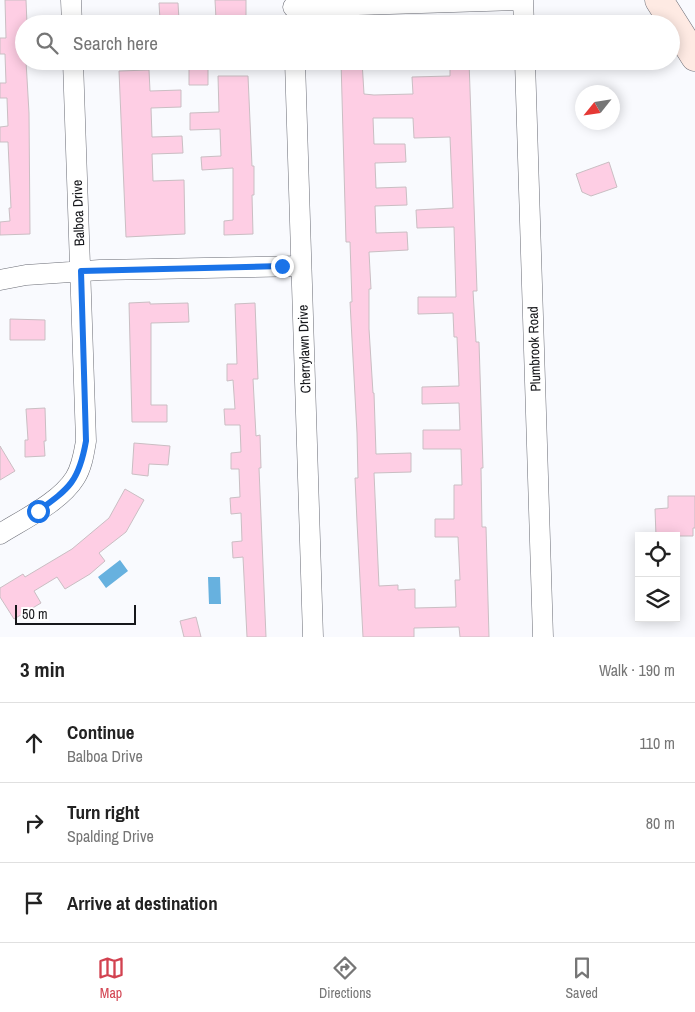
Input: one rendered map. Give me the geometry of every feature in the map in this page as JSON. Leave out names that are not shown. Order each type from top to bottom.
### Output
[{"type":"street","points":[[71,0],[72,15]]},
{"type":"street","points":[[293,10],[516,0]]},
{"type":"street","points":[[523,0],[524,15]]},
{"type":"street","points":[[658,0],[668,15]]},
{"type":"street","points":[[680,34],[695,57]]},
{"type":"street","name":"Balboa Drive","points":[[0,534],[64,492],[76,478],[86,441],[73,70]]},
{"type":"street","name":"Cherrylawn Drive","points":[[295,70],[313,637]]},
{"type":"street","name":"Plumbrook Road","points":[[525,70],[543,637]]},
{"type":"street","points":[[0,280],[26,275],[81,271],[301,266]]},
{"type":"water","points":[[120,560],[128,571],[106,588],[98,577]]},
{"type":"water","points":[[208,577],[220,577],[221,604],[209,604]]},
{"type":"building","points":[[5,0],[26,0],[27,15],[15,15],[15,70],[27,70],[29,113],[30,234],[0,235],[0,222],[10,221],[9,208],[11,208],[8,142],[0,142],[0,127],[8,126],[7,98],[0,98],[0,83],[6,83],[5,54],[0,54],[0,38],[6,38]]},
{"type":"building","points":[[215,0],[246,0],[246,15],[216,15]]},
{"type":"building","points":[[159,3],[178,3],[179,15],[160,15]]},
{"type":"building","points":[[149,70],[150,91],[181,90],[181,107],[151,108],[152,137],[182,136],[183,153],[152,154],[153,181],[184,180],[185,234],[126,237],[119,71]]},
{"type":"building","points":[[189,70],[208,70],[208,85],[189,85]]},
{"type":"building","points":[[341,70],[363,70],[364,94],[374,95],[413,94],[412,77],[450,76],[450,70],[469,70],[477,291],[473,291],[476,342],[479,342],[483,468],[481,468],[482,527],[486,527],[489,637],[460,637],[459,627],[414,628],[414,637],[363,637],[355,478],[358,478],[350,302],[352,302],[350,242],[346,242]],"holes":[[[373,118],[413,118],[414,138],[450,137],[453,208],[416,210],[417,228],[454,227],[456,297],[418,297],[418,314],[453,313],[454,337],[457,337],[459,386],[422,387],[422,404],[459,403],[460,430],[423,430],[423,449],[461,449],[462,485],[454,485],[454,519],[435,519],[435,537],[458,537],[460,580],[455,580],[456,607],[415,608],[415,589],[398,590],[398,585],[379,586],[374,473],[411,472],[411,453],[376,454],[369,329],[369,289],[371,289],[369,252],[408,250],[407,232],[376,233],[375,206],[407,205],[406,187],[376,188],[375,163],[406,162],[405,144],[374,144]]]},
{"type":"building","points":[[218,76],[248,76],[252,166],[254,166],[254,195],[252,195],[253,234],[224,235],[224,221],[233,220],[233,168],[202,170],[201,157],[221,156],[220,129],[190,130],[190,113],[219,112]]},
{"type":"building","points":[[609,162],[617,187],[591,196],[582,192],[576,174]]},
{"type":"building","points":[[150,302],[150,304],[188,303],[189,322],[151,323],[151,405],[167,405],[167,422],[132,422],[129,303]]},
{"type":"building","points":[[255,303],[258,379],[253,379],[256,436],[260,435],[261,468],[259,468],[266,637],[247,637],[243,557],[233,558],[232,542],[242,541],[241,513],[231,514],[230,498],[240,497],[239,469],[231,469],[231,453],[241,452],[240,425],[225,425],[224,409],[235,409],[233,380],[227,381],[227,364],[237,364],[235,304]]},
{"type":"building","points":[[10,319],[45,320],[45,340],[10,340]]},
{"type":"building","points":[[45,408],[45,456],[25,457],[25,440],[28,440],[26,409]]},
{"type":"building","points":[[134,443],[170,446],[168,465],[149,464],[148,476],[132,474]]},
{"type":"building","points":[[0,446],[15,471],[0,480]]},
{"type":"building","points":[[125,489],[144,500],[126,532],[99,553],[105,561],[90,574],[65,589],[57,577],[34,591],[41,603],[14,619],[0,597],[0,588],[23,574],[25,577],[72,549],[109,518]]},
{"type":"building","points":[[668,496],[695,496],[695,528],[693,528],[693,536],[680,536],[680,532],[656,532],[655,509],[668,508]]},
{"type":"building","points":[[196,617],[201,637],[184,637],[180,621]]},
{"type":"route","points":[[38,511],[64,492],[76,478],[86,441],[81,271],[282,266]]}]
